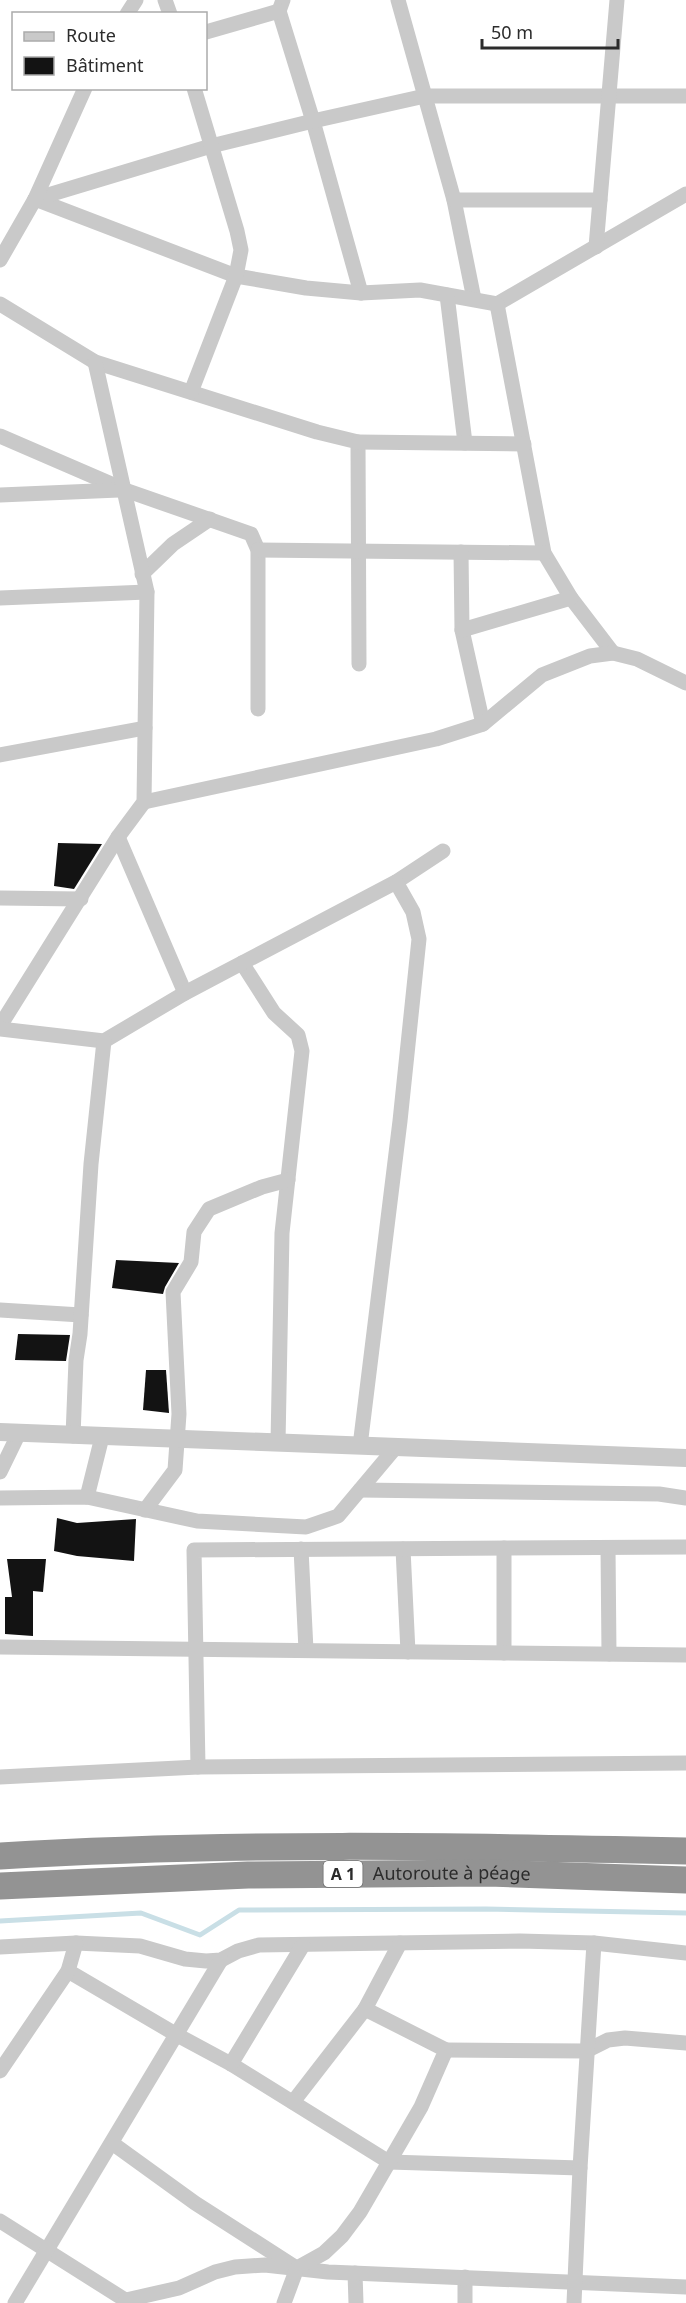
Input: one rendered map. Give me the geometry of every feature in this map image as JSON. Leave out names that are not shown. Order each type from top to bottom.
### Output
[{"type":"highway","name":"A 1","points":[[0,1856],[237,1847],[482,1847],[686,1851]]},
{"type":"highway","name":"Autoroute à péage","points":[[0,1886],[260,1874],[489,1873],[686,1880]]},
{"type":"street","points":[[398,0],[454,200],[474,299]]},
{"type":"street","points":[[596,247],[617,0]]},
{"type":"street","points":[[207,32],[281,5],[361,292]]},
{"type":"street","points":[[0,260],[35,200],[84,90]]},
{"type":"street","points":[[190,392],[236,276],[241,250],[195,90]]},
{"type":"street","points":[[35,200],[211,146],[425,96],[686,96]]},
{"type":"street","points":[[35,200],[236,276],[306,288],[361,292],[420,290],[497,304],[686,194]]},
{"type":"street","points":[[454,200],[600,200]]},
{"type":"street","points":[[447,295],[465,443]]},
{"type":"street","points":[[0,304],[95,362],[317,432],[358,442],[524,444]]},
{"type":"street","points":[[497,304],[544,553],[571,598],[613,653]]},
{"type":"street","points":[[95,362],[147,592],[144,802],[118,837],[0,1028],[104,1041],[185,993],[396,882],[443,850]]},
{"type":"street","points":[[0,436],[124,490],[251,534],[258,550],[258,709]]},
{"type":"street","points":[[358,442],[359,664]]},
{"type":"street","points":[[0,495],[124,490]]},
{"type":"street","points":[[142,574],[173,544],[210,519]]},
{"type":"street","points":[[258,550],[544,553]]},
{"type":"street","points":[[461,552],[462,630],[483,724]]},
{"type":"street","points":[[0,598],[147,592]]},
{"type":"street","points":[[462,630],[571,598]]},
{"type":"street","points":[[144,802],[436,740],[483,724],[542,675],[590,656],[613,653],[637,659],[686,682]]},
{"type":"street","points":[[0,755],[145,728]]},
{"type":"street","points":[[118,837],[185,993]]},
{"type":"street","points":[[360,1446],[400,1121],[419,939],[413,912],[396,882]]},
{"type":"street","points":[[0,898],[81,899]]},
{"type":"street","points":[[242,963],[274,1013],[298,1035],[302,1051],[282,1233],[278,1443]]},
{"type":"street","points":[[73,1436],[76,1360],[91,1164],[104,1041]]},
{"type":"street","points":[[145,1510],[175,1470],[179,1414],[173,1292],[191,1262],[194,1232],[209,1209],[262,1187],[288,1180]]},
{"type":"street","points":[[0,1310],[81,1315]]},
{"type":"street","points":[[0,1432],[686,1458]]},
{"type":"street","points":[[0,1472],[19,1433]]},
{"type":"street","points":[[87,1497],[102,1437]]},
{"type":"street","points":[[0,1498],[87,1497],[197,1521],[306,1527],[338,1516],[396,1448]]},
{"type":"street","points":[[360,1491],[659,1494],[686,1498]]},
{"type":"street","points":[[198,1767],[194,1550],[686,1547]]},
{"type":"street","points":[[504,1548],[504,1653]]},
{"type":"street","points":[[608,1548],[609,1654]]},
{"type":"street","points":[[301,1549],[306,1650]]},
{"type":"street","points":[[403,1549],[408,1652]]},
{"type":"street","points":[[0,1647],[686,1655]]},
{"type":"street","points":[[0,1777],[198,1767],[686,1763]]},
{"type":"street","points":[[0,1947],[76,1943],[140,1946],[185,1959],[221,1960],[238,1951],[259,1945],[303,1944],[520,1941],[594,1943],[686,1953]]},
{"type":"street","points":[[0,2070],[68,1971],[76,1943]]},
{"type":"street","points":[[293,2102],[365,2009],[400,1943]]},
{"type":"street","points":[[574,2303],[573,2281],[594,1943]]},
{"type":"street","points":[[231,2064],[303,1944]]},
{"type":"street","points":[[15,2303],[221,1960]]},
{"type":"street","points":[[68,1971],[231,2064],[389,2162],[580,2168]]},
{"type":"street","points":[[365,2009],[446,2050],[586,2051],[608,2040],[625,2038],[686,2043]]},
{"type":"street","points":[[284,2303],[297,2268],[324,2253],[342,2236],[360,2212],[421,2107],[446,2050]]},
{"type":"street","points":[[112,2143],[195,2203],[297,2268]]},
{"type":"street","points":[[0,2221],[128,2301],[179,2288],[215,2272],[235,2267],[265,2265],[355,2273],[686,2287]]},
{"type":"street","points":[[355,2273],[356,2303]]},
{"type":"street","points":[[465,2277],[465,2303]]},
{"type":"building","points":[[58,843],[102,844],[74,889],[54,886]]},
{"type":"building","points":[[116,1260],[179,1263],[163,1294],[112,1288]]},
{"type":"building","points":[[18,1334],[70,1335],[66,1361],[15,1360]]},
{"type":"building","points":[[146,1370],[166,1370],[169,1413],[143,1410]]},
{"type":"building","points":[[57,1518],[77,1523],[136,1519],[134,1561],[77,1556],[54,1551]]},
{"type":"building","points":[[7,1559],[46,1559],[43,1592],[33,1591],[33,1636],[5,1634],[5,1597],[12,1597]]},
{"type":"waterway","points":[[0,1921],[141,1913],[200,1935],[239,1910],[486,1909],[686,1913]]}]
